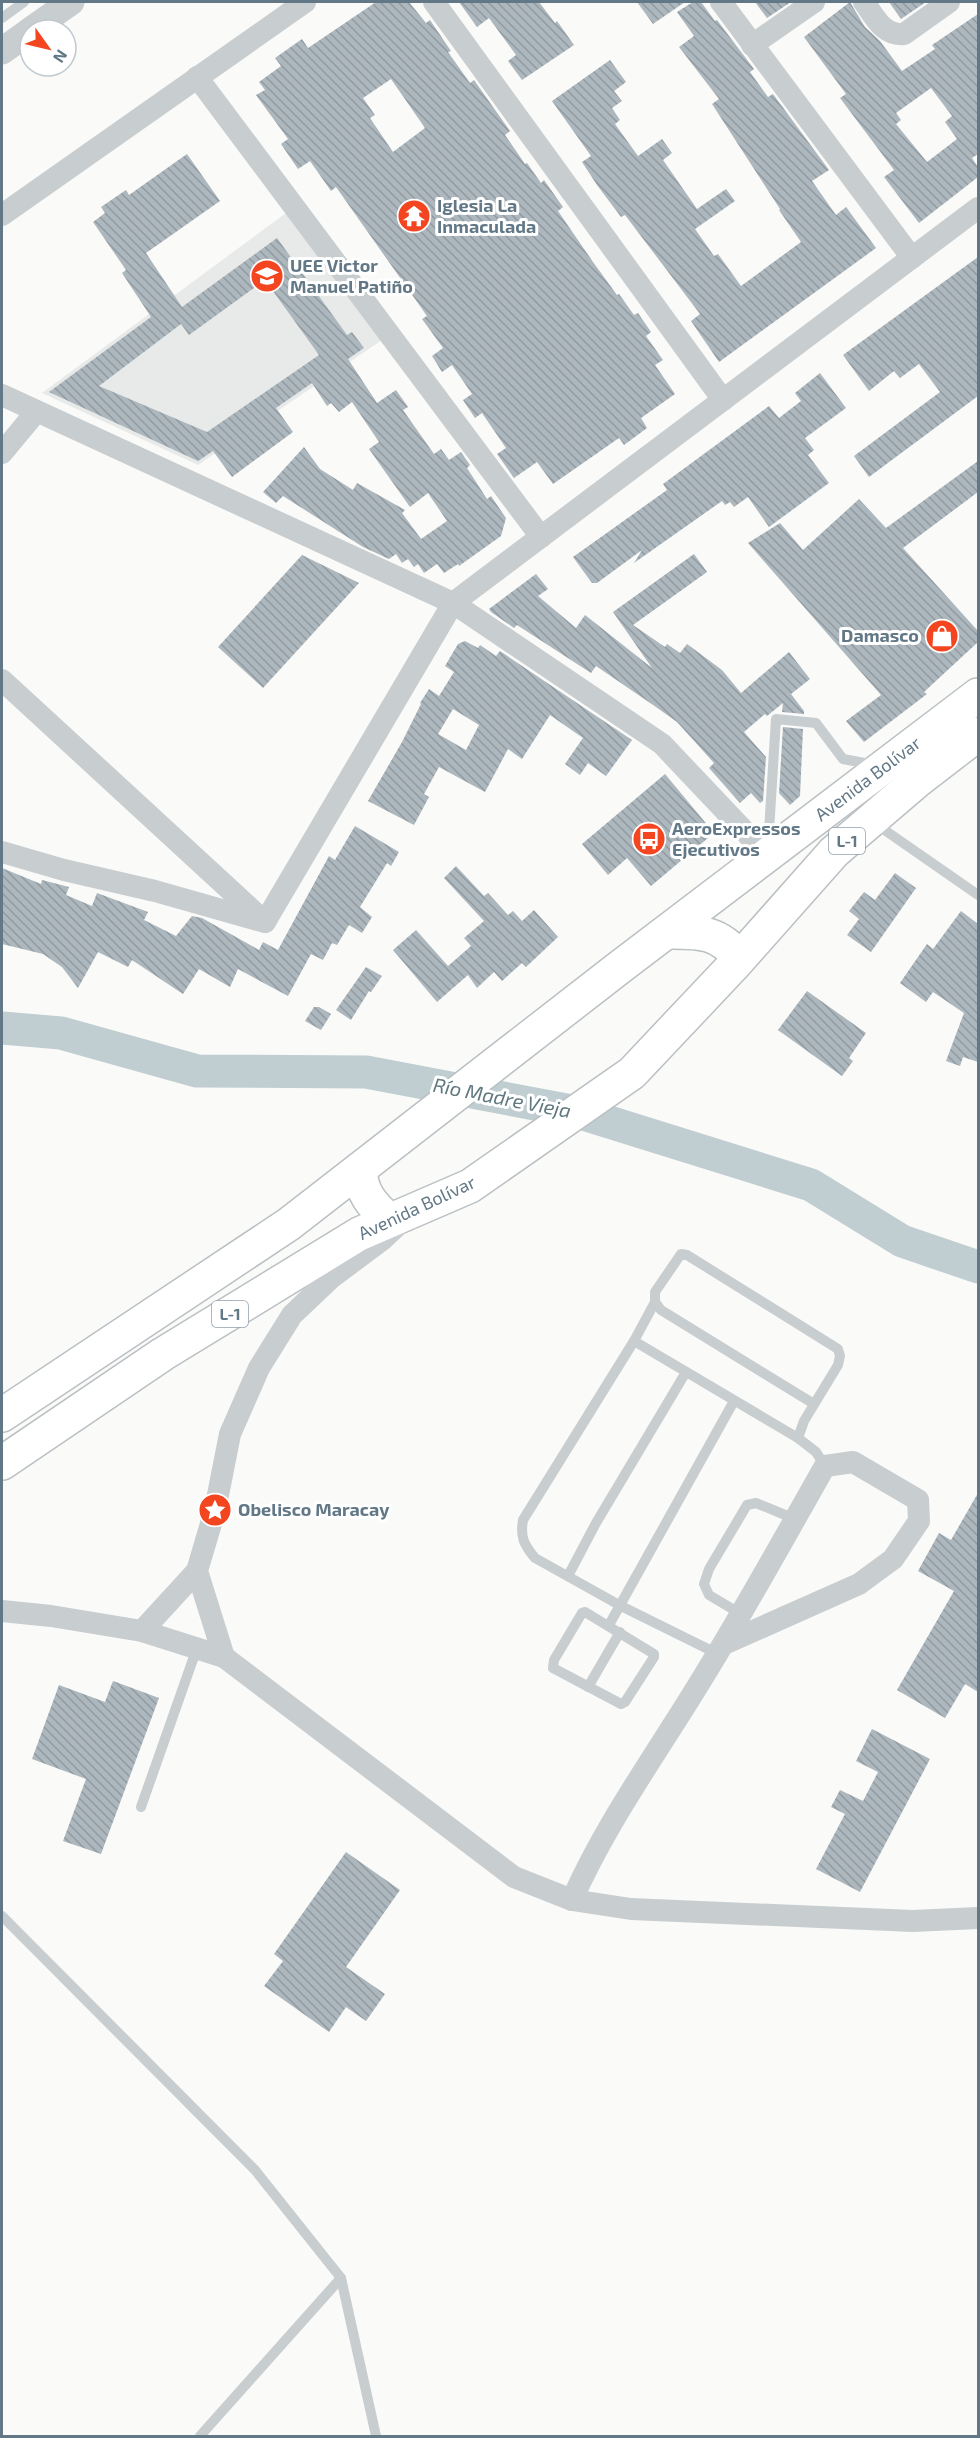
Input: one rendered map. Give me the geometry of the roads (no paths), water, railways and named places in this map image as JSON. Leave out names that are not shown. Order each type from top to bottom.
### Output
[{"type":"main road","name":"Avenida Bolívar","points":[[5,1410],[289,1224],[620,967],[978,695]]},
{"type":"main road","name":"Avenida Bolívar","points":[[2,1463],[163,1354],[359,1234],[470,1186],[632,1073],[736,962],[834,852],[917,781],[978,734]]},
{"type":"main road","points":[[668,932],[701,932],[723,940],[736,962]]},
{"type":"main road","points":[[360,1169],[360,1182],[373,1206],[402,1214]]},
{"type":"street","points":[[47,18],[70,2]]},
{"type":"street","points":[[2,215],[305,2]]},
{"type":"street","points":[[434,2],[723,400]]},
{"type":"street","points":[[721,2],[912,258]]},
{"type":"street","points":[[752,45],[814,2]]},
{"type":"street","points":[[864,2],[887,32],[904,34],[949,2]]},
{"type":"street","points":[[2,51],[18,39]]},
{"type":"street","points":[[197,78],[541,537]]},
{"type":"street","points":[[265,922],[453,603],[912,258],[977,213]]},
{"type":"street","points":[[2,395],[453,603],[662,744],[767,855]]},
{"type":"street","points":[[2,453],[36,412]]},
{"type":"street","points":[[2,680],[265,922]]},
{"type":"street","points":[[2,852],[265,922]]},
{"type":"street","points":[[142,1631],[197,1571],[215,1510],[230,1434],[259,1368],[292,1315],[331,1278],[382,1240],[402,1214]]},
{"type":"street","points":[[572,1900],[606,1834],[721,1649],[825,1466],[853,1462],[918,1500],[919,1521],[893,1559],[859,1584],[721,1649]]},
{"type":"street","points":[[197,1571],[224,1657]]},
{"type":"street","points":[[2,1611],[51,1616],[142,1631],[224,1657],[514,1877],[572,1900],[631,1909],[914,1922],[978,1918]]},
{"type":"lane","points":[[2,18],[24,2]]},
{"type":"lane","points":[[767,855],[776,719],[816,723],[843,759],[884,766]]},
{"type":"lane","points":[[870,820],[978,895]]},
{"type":"lane","points":[[721,1649],[621,1606],[535,1558],[526,1548],[520,1534],[523,1520],[633,1341],[655,1302],[655,1292],[681,1254],[687,1255],[838,1349],[840,1356],[838,1365],[804,1421],[798,1438]]},
{"type":"lane","points":[[655,1302],[661,1310],[814,1404]]},
{"type":"lane","points":[[633,1341],[798,1438],[816,1452],[825,1466]]},
{"type":"lane","points":[[568,1576],[596,1523],[686,1372]]},
{"type":"lane","points":[[609,1625],[734,1401]]},
{"type":"lane","points":[[741,1614],[709,1595],[704,1584],[709,1569],[747,1505],[756,1503],[795,1519]]},
{"type":"lane","points":[[585,1612],[620,1632],[651,1650],[654,1658],[625,1702],[621,1704],[553,1668],[552,1664],[582,1613],[585,1612]]},
{"type":"lane","points":[[588,1687],[620,1632]]},
{"type":"lane","points":[[141,1808],[197,1648]]},
{"type":"lane","points":[[2,1916],[255,2170],[341,2278],[376,2436]]},
{"type":"lane","points":[[200,2436],[341,2278]]},
{"type":"waterway","name":"Río Madre Vieja","points":[[2,1028],[61,1033],[197,1071],[366,1072],[577,1112],[811,1185],[902,1241],[978,1267]]},
{"type":"place","name":"Iglesia La Inmaculada","points":[[414,216]]},
{"type":"place","name":"UEE Victor Manuel Patiño","points":[[267,276]]},
{"type":"place","name":"Damasco","points":[[942,636]]},
{"type":"place","name":"AeroExpressos Ejecutivos","points":[[649,839]]},
{"type":"place","name":"Obelisco Maracay","points":[[215,1510]]}]
